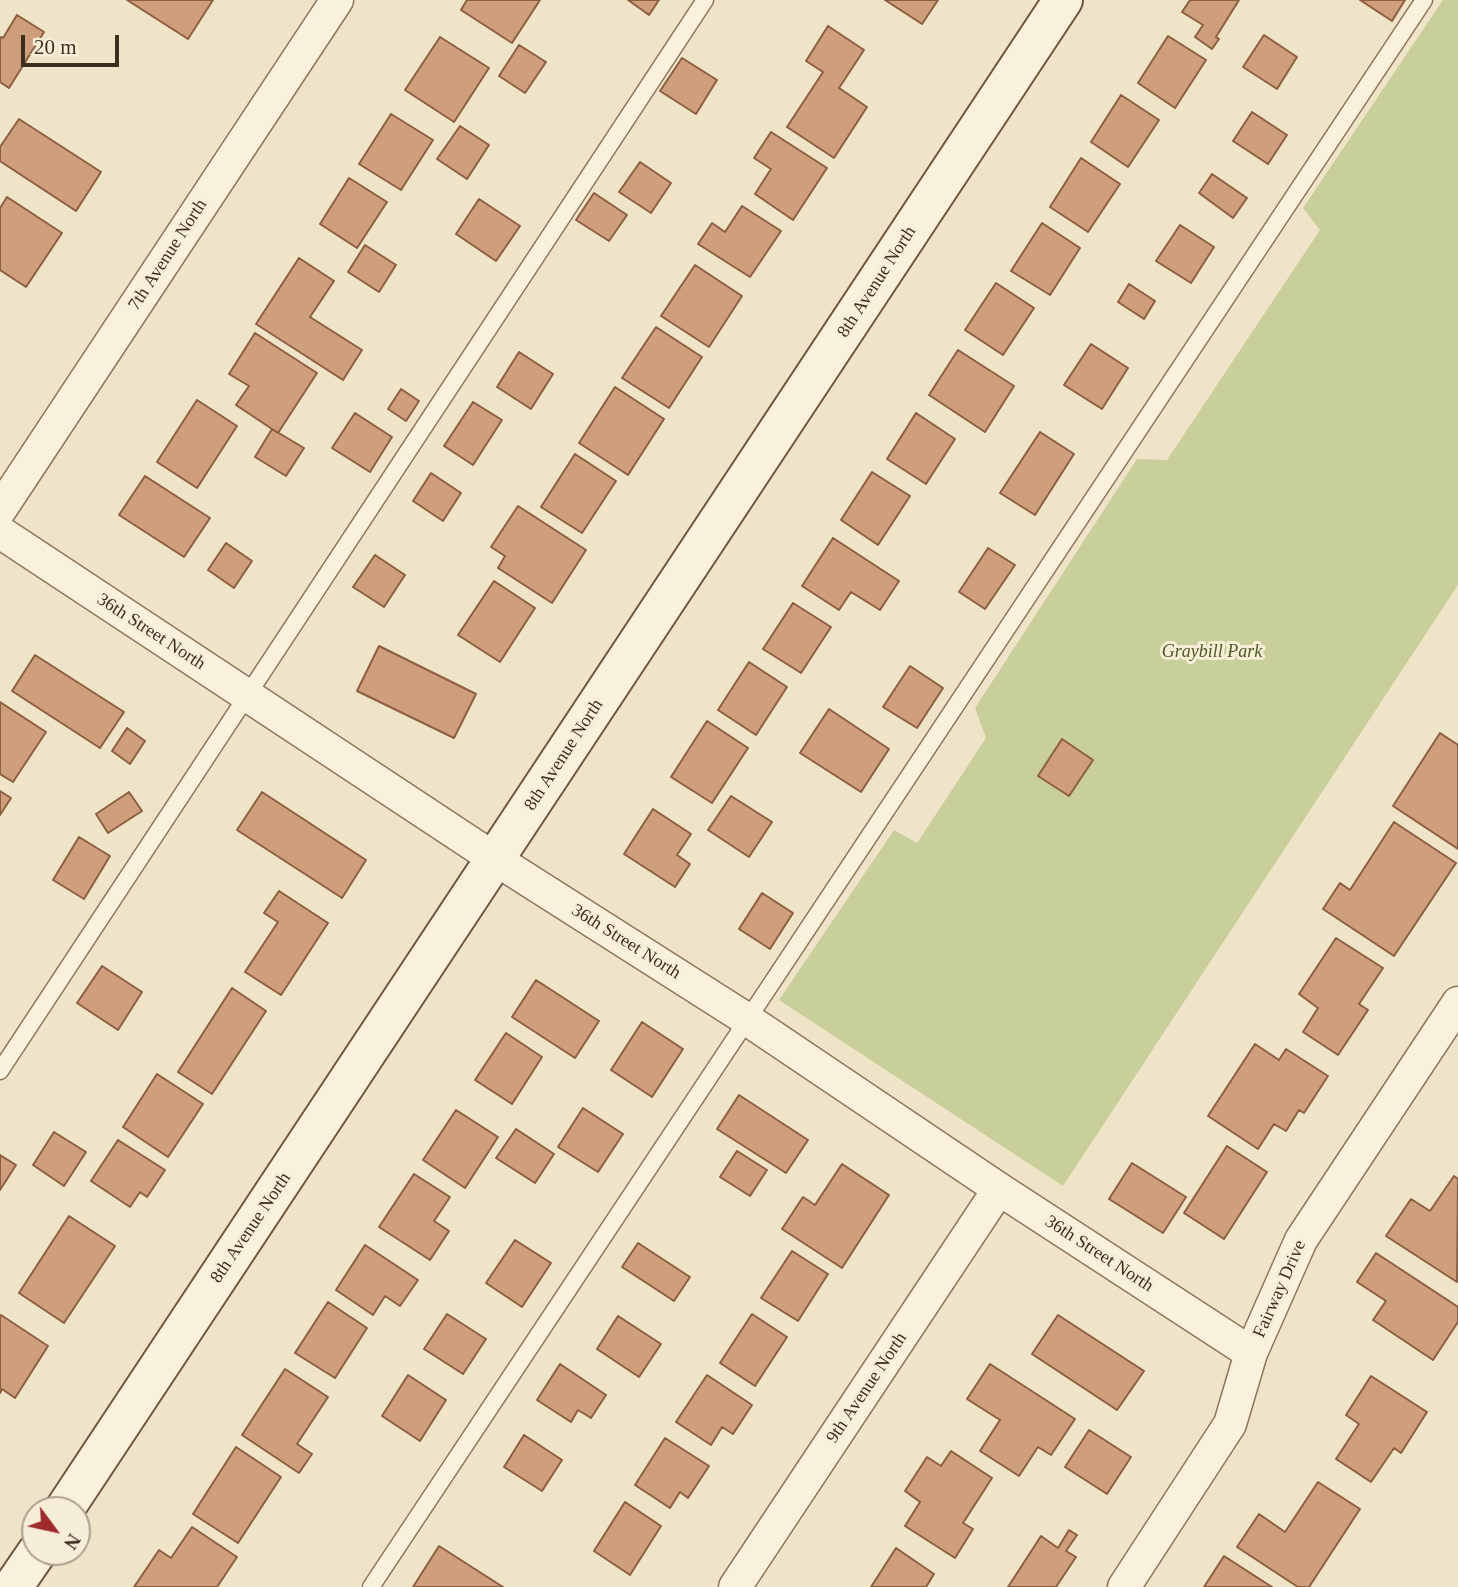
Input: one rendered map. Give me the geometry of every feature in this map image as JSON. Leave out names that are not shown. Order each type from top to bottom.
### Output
[{"type":"street","name":"7th Avenue North","points":[[0,510],[337,0]]},
{"type":"street","name":"8th Avenue North","points":[[73,1496],[1063,0]]},
{"type":"street","name":"36th Street North","points":[[0,532],[495,859],[748,1020],[999,1189],[1251,1353]]},
{"type":"street","name":"Fairway Drive","points":[[1124,1587],[1230,1424],[1251,1353],[1301,1240],[1458,1003]]},
{"type":"street","name":"9th Avenue North","points":[[735,1587],[999,1189]]},
{"type":"street","points":[[13,1587],[27,1566]]},
{"type":"lane","points":[[0,1071],[705,0]]},
{"type":"lane","points":[[371,1587],[1424,0]]},
{"type":"green space","name":"Graybill Park","points":[[1443,0],[1458,0],[1458,585],[1063,1186],[779,1000],[894,830],[917,843],[986,738],[975,708],[1137,459],[1167,460],[1320,230],[1303,208]]},
{"type":"building","points":[[127,0],[213,0],[188,39]]},
{"type":"building","points":[[467,0],[540,0],[512,43],[461,10]]},
{"type":"building","points":[[628,0],[659,0],[649,15]]},
{"type":"building","points":[[885,0],[938,0],[922,24]]},
{"type":"building","points":[[1190,0],[1239,0],[1216,37],[1219,39],[1212,49],[1195,37],[1203,25],[1182,12]]},
{"type":"building","points":[[1360,0],[1405,0],[1392,21]]},
{"type":"building","points":[[17,15],[44,32],[9,88],[0,82],[0,37],[3,38]]},
{"type":"building","points":[[828,26],[864,50],[839,88],[867,107],[834,158],[787,127],[823,72],[806,61]]},
{"type":"building","points":[[1264,35],[1297,57],[1277,89],[1243,67]]},
{"type":"building","points":[[1168,36],[1206,60],[1175,108],[1138,83]]},
{"type":"building","points":[[440,37],[489,68],[454,122],[405,90]]},
{"type":"building","points":[[519,45],[546,62],[525,93],[499,76]]},
{"type":"building","points":[[682,58],[717,80],[696,114],[660,91]]},
{"type":"building","points":[[1121,95],[1159,120],[1128,167],[1091,142]]},
{"type":"building","points":[[1252,112],[1287,135],[1268,164],[1233,141]]},
{"type":"building","points":[[391,114],[433,140],[401,190],[359,164]]},
{"type":"building","points":[[19,119],[101,172],[76,211],[0,161],[0,147]]},
{"type":"building","points":[[460,126],[489,145],[467,179],[437,159]]},
{"type":"building","points":[[771,132],[827,168],[793,220],[755,194],[771,169],[754,158]]},
{"type":"building","points":[[1081,158],[1120,184],[1088,232],[1050,207]]},
{"type":"building","points":[[640,162],[671,183],[651,213],[619,192]]},
{"type":"building","points":[[1212,174],[1247,198],[1233,218],[1199,193]]},
{"type":"building","points":[[349,178],[387,202],[357,248],[320,224]]},
{"type":"building","points":[[594,193],[627,215],[609,241],[576,220]]},
{"type":"building","points":[[7,197],[62,233],[26,287],[0,270],[0,208]]},
{"type":"building","points":[[479,199],[520,226],[496,261],[456,234]]},
{"type":"building","points":[[742,206],[781,231],[750,277],[698,244],[712,223],[725,232]]},
{"type":"building","points":[[1042,223],[1080,248],[1050,295],[1011,271]]},
{"type":"building","points":[[1180,225],[1214,247],[1191,283],[1156,261]]},
{"type":"building","points":[[365,245],[396,265],[379,292],[348,272]]},
{"type":"building","points":[[299,258],[334,281],[310,317],[362,350],[343,380],[256,324]]},
{"type":"building","points":[[695,265],[742,296],[709,347],[661,316]]},
{"type":"building","points":[[996,283],[1034,308],[1003,355],[965,330]]},
{"type":"building","points":[[1129,284],[1155,301],[1144,319],[1118,302]]},
{"type":"building","points":[[656,327],[702,357],[669,408],[622,378]]},
{"type":"building","points":[[255,333],[317,373],[278,433],[236,405],[249,386],[229,374]]},
{"type":"building","points":[[1091,344],[1128,368],[1102,409],[1064,385]]},
{"type":"building","points":[[958,350],[1014,386],[985,432],[929,395]]},
{"type":"building","points":[[519,352],[553,374],[531,409],[497,387]]},
{"type":"building","points":[[615,387],[664,419],[628,475],[579,443]]},
{"type":"building","points":[[401,389],[419,401],[406,421],[388,409]]},
{"type":"building","points":[[197,400],[237,426],[197,488],[157,462]]},
{"type":"building","points":[[473,402],[502,420],[473,465],[444,446]]},
{"type":"building","points":[[355,413],[392,437],[370,472],[332,448]]},
{"type":"building","points":[[916,413],[955,439],[926,484],[887,459]]},
{"type":"building","points":[[272,429],[304,448],[286,476],[255,457]]},
{"type":"building","points":[[1040,432],[1074,454],[1035,515],[1000,493]]},
{"type":"building","points":[[575,454],[616,481],[582,533],[541,507]]},
{"type":"building","points":[[872,472],[910,496],[878,545],[841,520]]},
{"type":"building","points":[[431,473],[461,493],[443,521],[413,501]]},
{"type":"building","points":[[145,476],[210,518],[184,557],[119,515]]},
{"type":"building","points":[[518,506],[586,550],[552,603],[498,568],[505,556],[491,547]]},
{"type":"building","points":[[833,538],[899,581],[880,610],[851,592],[839,610],[802,586]]},
{"type":"building","points":[[226,543],[252,561],[234,588],[208,570]]},
{"type":"building","points":[[988,548],[1015,565],[985,609],[959,592]]},
{"type":"building","points":[[375,555],[405,575],[384,607],[353,587]]},
{"type":"building","points":[[494,581],[535,608],[500,662],[458,635]]},
{"type":"building","points":[[793,603],[831,627],[801,673],[763,649]]},
{"type":"building","points":[[379,646],[476,694],[454,738],[357,691]]},
{"type":"building","points":[[35,655],[124,712],[100,748],[12,691]]},
{"type":"building","points":[[749,662],[787,687],[756,735],[718,710]]},
{"type":"building","points":[[910,666],[943,688],[917,728],[883,707]]},
{"type":"building","points":[[0,702],[46,732],[13,782],[0,774]]},
{"type":"building","points":[[829,709],[889,749],[861,792],[800,753]]},
{"type":"building","points":[[707,721],[748,748],[712,803],[671,777]]},
{"type":"building","points":[[127,728],[145,741],[130,764],[112,751]]},
{"type":"building","points":[[1440,733],[1458,745],[1458,849],[1393,806]]},
{"type":"building","points":[[1062,739],[1093,760],[1069,796],[1038,776]]},
{"type":"building","points":[[0,791],[11,798],[0,815]]},
{"type":"building","points":[[129,792],[142,811],[108,833],[96,814]]},
{"type":"building","points":[[262,792],[366,860],[342,898],[237,830]]},
{"type":"building","points":[[731,796],[772,822],[749,857],[708,830]]},
{"type":"building","points":[[653,809],[691,834],[677,855],[690,864],[675,887],[624,854]]},
{"type":"building","points":[[1394,822],[1456,863],[1394,956],[1323,909],[1340,883],[1350,890]]},
{"type":"building","points":[[79,837],[110,856],[84,899],[53,880]]},
{"type":"building","points":[[279,891],[328,923],[281,995],[245,972],[278,922],[264,913]]},
{"type":"building","points":[[762,893],[793,913],[770,949],[739,929]]},
{"type":"building","points":[[1336,938],[1383,968],[1359,1004],[1368,1010],[1338,1055],[1303,1032],[1318,1008],[1299,994]]},
{"type":"building","points":[[102,966],[142,992],[118,1030],[77,1003]]},
{"type":"building","points":[[536,980],[599,1021],[575,1058],[512,1017]]},
{"type":"building","points":[[232,988],[266,1011],[212,1094],[178,1072]]},
{"type":"building","points":[[642,1022],[683,1049],[652,1097],[611,1070]]},
{"type":"building","points":[[506,1033],[542,1057],[512,1104],[475,1080]]},
{"type":"building","points":[[1255,1044],[1279,1060],[1286,1049],[1328,1076],[1304,1113],[1299,1110],[1286,1131],[1274,1124],[1258,1149],[1208,1116]]},
{"type":"building","points":[[157,1074],[203,1104],[168,1157],[123,1127]]},
{"type":"building","points":[[739,1095],[808,1140],[786,1173],[717,1129]]},
{"type":"building","points":[[583,1108],[623,1134],[598,1172],[558,1147]]},
{"type":"building","points":[[456,1110],[498,1137],[465,1188],[423,1160]]},
{"type":"building","points":[[516,1129],[554,1154],[535,1183],[496,1158]]},
{"type":"building","points":[[54,1132],[86,1152],[64,1186],[33,1165]]},
{"type":"building","points":[[118,1140],[165,1170],[147,1197],[140,1192],[130,1207],[91,1181]]},
{"type":"building","points":[[1227,1146],[1267,1172],[1224,1239],[1184,1213]]},
{"type":"building","points":[[737,1151],[767,1170],[750,1196],[720,1177]]},
{"type":"building","points":[[0,1155],[16,1165],[0,1190]]},
{"type":"building","points":[[1132,1163],[1186,1197],[1163,1233],[1109,1199]]},
{"type":"building","points":[[842,1164],[889,1195],[842,1268],[782,1229],[803,1197],[815,1205]]},
{"type":"building","points":[[414,1174],[450,1197],[434,1221],[449,1231],[430,1260],[379,1227]]},
{"type":"building","points":[[1454,1176],[1458,1179],[1457,1282],[1386,1236],[1411,1199],[1430,1211]]},
{"type":"building","points":[[69,1216],[115,1246],[64,1323],[19,1293]]},
{"type":"building","points":[[515,1240],[551,1263],[522,1307],[486,1283]]},
{"type":"building","points":[[638,1243],[690,1277],[674,1301],[622,1267]]},
{"type":"building","points":[[365,1245],[418,1280],[400,1306],[385,1296],[373,1315],[336,1290]]},
{"type":"building","points":[[792,1251],[828,1274],[798,1321],[761,1298]]},
{"type":"building","points":[[1376,1253],[1458,1307],[1458,1322],[1433,1360],[1373,1320],[1386,1301],[1357,1282]]},
{"type":"building","points":[[328,1302],[367,1328],[335,1378],[295,1353]]},
{"type":"building","points":[[447,1314],[486,1339],[463,1374],[424,1349]]},
{"type":"building","points":[[752,1314],[787,1337],[755,1386],[720,1363]]},
{"type":"building","points":[[1,1315],[48,1346],[15,1398],[2,1389],[0,1393]]},
{"type":"building","points":[[1058,1315],[1144,1371],[1117,1410],[1032,1354]]},
{"type":"building","points":[[618,1316],[661,1344],[639,1377],[597,1349]]},
{"type":"building","points":[[560,1364],[606,1395],[591,1418],[578,1410],[571,1422],[537,1400]]},
{"type":"building","points":[[990,1364],[1075,1419],[1051,1455],[1038,1447],[1019,1476],[980,1451],[1000,1420],[967,1399]]},
{"type":"building","points":[[285,1369],[328,1397],[297,1444],[312,1454],[299,1473],[242,1435]]},
{"type":"building","points":[[408,1375],[446,1400],[420,1441],[382,1416]]},
{"type":"building","points":[[707,1375],[752,1405],[733,1434],[722,1427],[711,1445],[676,1422]]},
{"type":"building","points":[[1371,1376],[1427,1412],[1401,1453],[1394,1448],[1371,1482],[1336,1459],[1359,1424],[1346,1415]]},
{"type":"building","points":[[1089,1430],[1131,1457],[1107,1494],[1065,1467]]},
{"type":"building","points":[[524,1435],[562,1460],[542,1491],[504,1467]]},
{"type":"building","points":[[665,1438],[709,1466],[688,1498],[680,1492],[670,1508],[635,1485]]},
{"type":"building","points":[[236,1447],[281,1477],[238,1543],[193,1514]]},
{"type":"building","points":[[951,1451],[992,1478],[963,1523],[973,1529],[955,1558],[905,1526],[920,1502],[905,1491],[927,1457],[941,1466]]},
{"type":"building","points":[[1318,1482],[1360,1509],[1309,1587],[1298,1587],[1237,1547],[1259,1514],[1285,1532]]},
{"type":"building","points":[[625,1502],[661,1526],[630,1575],[594,1551]]},
{"type":"building","points":[[192,1527],[237,1557],[217,1587],[134,1587],[159,1550],[171,1558]]},
{"type":"building","points":[[1069,1530],[1077,1535],[1066,1551],[1076,1557],[1056,1587],[1008,1587],[1041,1536],[1058,1548]]},
{"type":"building","points":[[439,1546],[503,1587],[413,1587]]},
{"type":"building","points":[[896,1548],[934,1574],[926,1587],[871,1587]]},
{"type":"building","points":[[1224,1556],[1272,1587],[1204,1587]]}]
